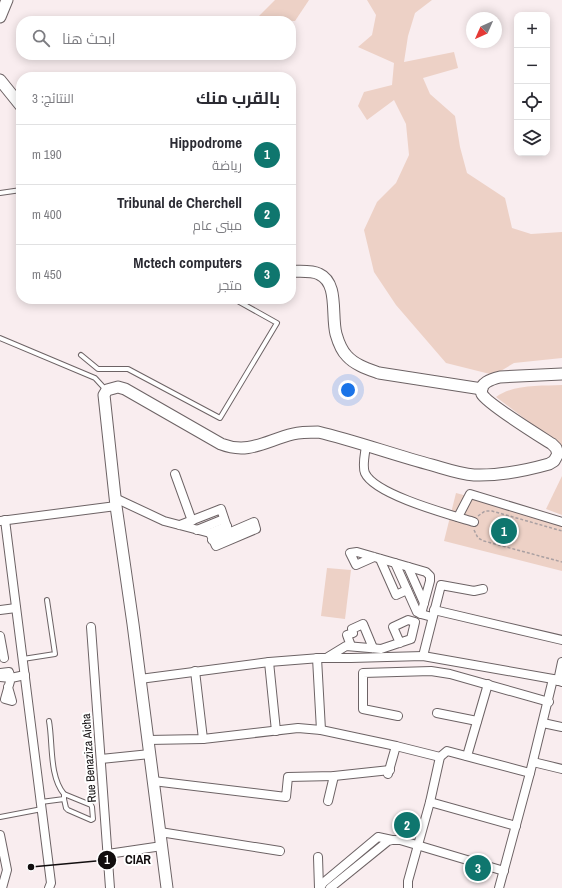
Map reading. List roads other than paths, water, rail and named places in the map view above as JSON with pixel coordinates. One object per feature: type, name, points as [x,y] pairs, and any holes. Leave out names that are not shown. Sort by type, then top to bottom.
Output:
[{"type":"main road","points":[[0,17],[7,0]]},
{"type":"main road","points":[[0,80],[16,100]]},
{"type":"main road","points":[[296,271],[313,272],[319,274],[325,278],[329,284],[332,293],[335,333],[347,356],[356,363],[367,369],[380,373],[482,389]]},
{"type":"main road","points":[[167,888],[116,502],[104,395],[106,390],[118,387],[125,389],[221,444],[231,448],[250,448],[292,434],[318,432],[405,458],[472,475],[492,475],[532,469],[554,461],[558,454],[556,448],[552,444],[499,409],[482,394],[482,389],[486,382],[500,377],[562,374]]},
{"type":"street","points":[[366,446],[365,472],[369,479],[405,499],[474,522]]},
{"type":"street","points":[[175,474],[192,521]]},
{"type":"street","points":[[458,517],[470,494],[562,522]]},
{"type":"street","points":[[48,888],[52,883],[16,608],[2,520],[116,502],[164,521],[197,530],[211,536],[216,546],[256,529],[254,522],[197,530]]},
{"type":"street","points":[[180,526],[220,509],[227,526]]},
{"type":"street","points":[[211,536],[227,526]]},
{"type":"street","points":[[408,590],[396,595],[377,558],[426,572],[430,576],[421,614]]},
{"type":"street","points":[[395,563],[417,612],[421,614],[433,614],[562,640]]},
{"type":"street","points":[[408,567],[424,603]]},
{"type":"street","points":[[423,656],[441,584],[474,591],[483,589]]},
{"type":"street","points":[[0,610],[16,608]]},
{"type":"street","points":[[351,646],[347,635],[353,633],[352,629],[363,624],[373,648]]},
{"type":"street","name":"Rue Benaziza Aicha","points":[[91,627],[110,888]]},
{"type":"street","points":[[0,636],[4,658]]},
{"type":"street","points":[[327,658],[346,646],[381,649],[400,643]]},
{"type":"street","points":[[140,679],[269,662],[316,658],[423,656],[558,680]]},
{"type":"street","points":[[316,658],[321,730]]},
{"type":"street","points":[[269,662],[276,731]]},
{"type":"street","points":[[499,888],[543,723],[549,702],[558,680],[562,662]]},
{"type":"street","points":[[195,671],[203,739]]},
{"type":"street","points":[[398,716],[363,709],[362,672],[438,671],[549,702]]},
{"type":"street","points":[[0,672],[9,672],[11,678],[8,687]]},
{"type":"street","points":[[0,677],[11,678],[25,675]]},
{"type":"street","points":[[467,756],[488,684]]},
{"type":"street","points":[[437,713],[477,721]]},
{"type":"street","points":[[543,723],[562,727]]},
{"type":"street","points":[[148,740],[203,739],[298,728],[321,730],[440,757]]},
{"type":"street","points":[[153,781],[286,797],[288,777],[389,773],[396,746]]},
{"type":"street","points":[[408,888],[408,881],[430,802],[440,757],[447,751],[530,773]]},
{"type":"street","points":[[101,759],[150,754]]},
{"type":"street","points":[[533,762],[562,769]]},
{"type":"street","points":[[328,801],[334,776]]},
{"type":"street","points":[[430,802],[516,826]]},
{"type":"street","points":[[160,832],[280,851]]},
{"type":"street","points":[[320,888],[323,883],[378,837],[400,840],[504,871]]},
{"type":"street","points":[[0,839],[7,870],[2,888]]},
{"type":"street","points":[[330,888],[380,847],[392,840]]},
{"type":"street","points":[[108,854],[162,846]]},
{"type":"street","points":[[318,857],[320,888]]},
{"type":"lane","points":[[0,193],[16,191]]},
{"type":"lane","points":[[81,354],[98,369],[128,369],[220,418],[277,323],[243,304]]},
{"type":"lane","points":[[0,338],[95,378],[106,390]]},
{"type":"lane","points":[[23,659],[55,654],[47,600]]},
{"type":"lane","points":[[49,721],[55,774],[59,788],[64,794],[91,805],[92,820],[68,810],[66,808],[64,794]]},
{"type":"lane","points":[[0,817],[64,799]]},
{"type":"place","name":"Hippodrome","points":[[504,531]]},
{"type":"place","name":"Tribunal de Cherchell","points":[[407,825]]},
{"type":"place","name":"CIAR","points":[[31,867]]},
{"type":"place","name":"Mctech computers","points":[[478,868]]}]
